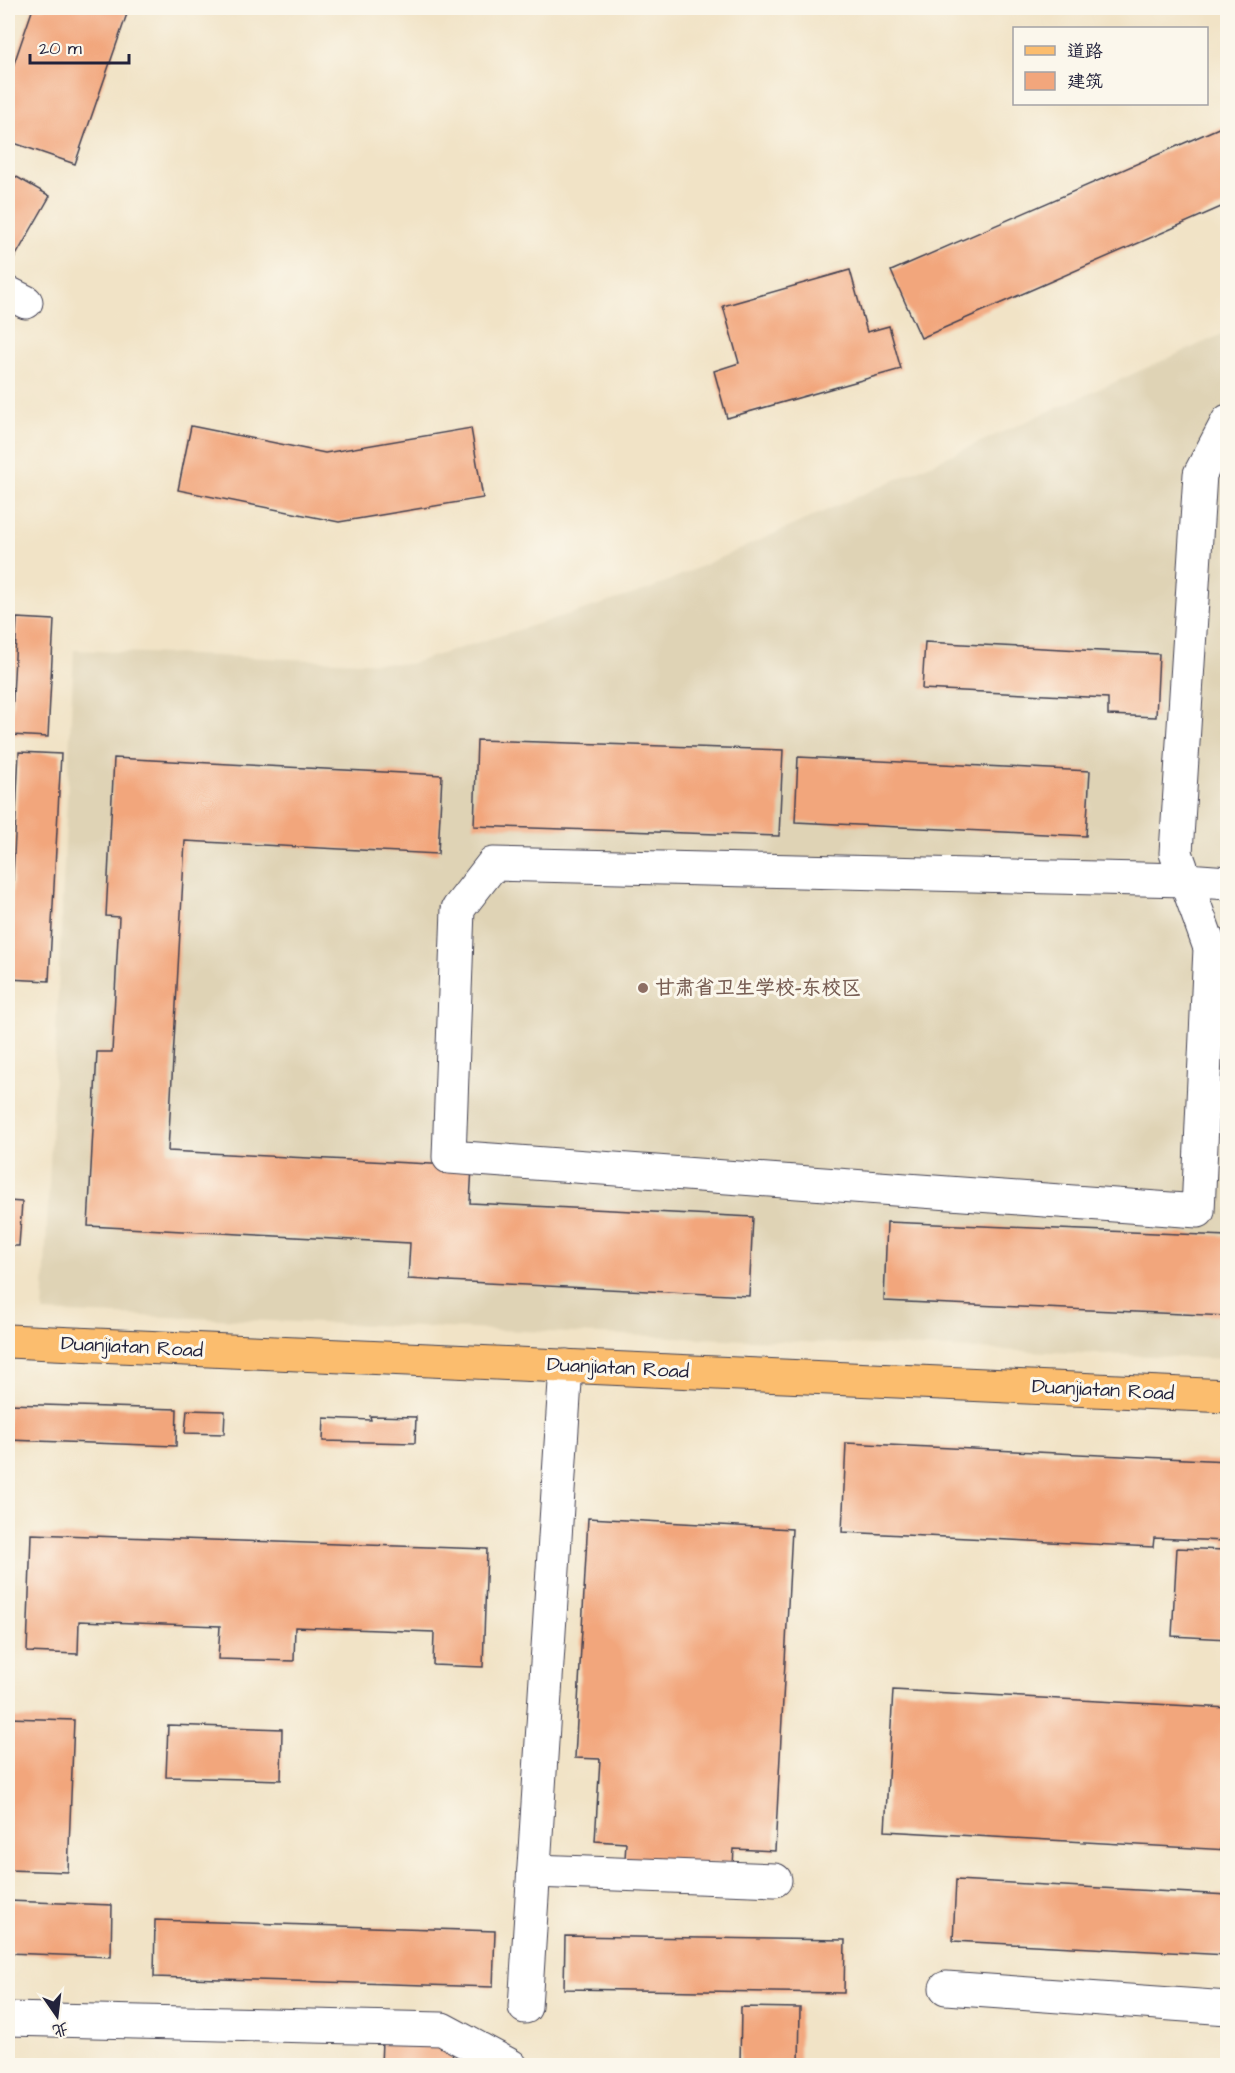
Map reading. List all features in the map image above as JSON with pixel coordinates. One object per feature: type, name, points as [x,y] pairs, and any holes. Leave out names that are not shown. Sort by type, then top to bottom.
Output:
[{"type":"main road","name":"Duanjiatan Road","points":[[8,1341],[1227,1396]]},
{"type":"street","points":[[1227,421],[1214,475],[1176,853],[1186,880],[1210,948],[1198,1211],[450,1157],[458,909],[493,864],[1186,880],[1227,883]]},
{"type":"street","points":[[525,2007],[566,1366]]},
{"type":"street","points":[[534,1871],[775,1880]]},
{"type":"street","points":[[946,1988],[1227,2008]]},
{"type":"street","points":[[8,2019],[442,2029],[511,2066]]},
{"type":"shaded area","name":"甘肃省卫生学校-东校区","points":[[1227,332],[1227,1359],[43,1312],[74,650],[409,664],[650,589]]},
{"type":"building","points":[[33,8],[129,8],[75,164],[8,141],[8,81]]},
{"type":"building","points":[[1228,124],[1228,204],[921,338],[891,271]]},
{"type":"building","points":[[8,172],[50,196],[14,259],[8,255]]},
{"type":"building","points":[[850,270],[867,332],[889,326],[901,369],[727,418],[714,371],[739,363],[723,306]]},
{"type":"building","points":[[191,426],[325,453],[471,428],[483,498],[339,522],[178,490]]},
{"type":"building","points":[[17,618],[54,620],[48,737],[11,735]]},
{"type":"building","points":[[925,642],[1159,654],[1156,717],[1108,715],[1108,698],[922,689]]},
{"type":"building","points":[[477,740],[783,750],[779,836],[474,826]]},
{"type":"building","points":[[19,752],[61,754],[49,981],[8,979]]},
{"type":"building","points":[[798,757],[1090,771],[1086,836],[795,822]]},
{"type":"building","points":[[114,758],[442,775],[438,854],[185,841],[168,1151],[472,1166],[470,1203],[753,1217],[749,1296],[408,1279],[410,1243],[88,1226],[97,1052],[112,1052],[119,917],[106,916]]},
{"type":"building","points":[[8,1201],[22,1202],[19,1246],[8,1246]]},
{"type":"building","points":[[887,1222],[1228,1236],[1228,1316],[884,1301]]},
{"type":"building","points":[[8,1404],[177,1409],[176,1446],[8,1440]]},
{"type":"building","points":[[187,1410],[225,1411],[224,1434],[185,1433]]},
{"type":"building","points":[[370,1416],[416,1417],[415,1443],[323,1441],[324,1418],[371,1420]]},
{"type":"building","points":[[846,1443],[1228,1461],[1228,1639],[1172,1636],[1177,1548],[1224,1550],[1225,1541],[1154,1538],[1153,1547],[842,1532]]},
{"type":"building","points":[[588,1518],[792,1529],[775,1851],[734,1849],[733,1865],[625,1859],[626,1843],[595,1841],[600,1759],[575,1758]]},
{"type":"building","points":[[31,1534],[487,1549],[483,1667],[433,1665],[434,1632],[295,1627],[294,1661],[218,1659],[220,1626],[79,1621],[78,1654],[27,1652]]},
{"type":"building","points":[[893,1690],[1228,1708],[1228,1850],[885,1831]]},
{"type":"building","points":[[8,1718],[74,1720],[68,1872],[8,1870]]},
{"type":"building","points":[[168,1725],[282,1729],[281,1780],[166,1777]]},
{"type":"building","points":[[956,1880],[1228,1895],[1228,1955],[953,1941]]},
{"type":"building","points":[[8,1901],[112,1905],[111,1957],[8,1953]]},
{"type":"building","points":[[155,1920],[495,1931],[493,1987],[154,1977]]},
{"type":"building","points":[[565,1936],[845,1940],[844,1993],[564,1989]]},
{"type":"building","points":[[741,2007],[800,2008],[799,2066],[740,2066]]},
{"type":"building","points":[[382,2040],[453,2042],[452,2066],[381,2066]]},
{"type":"place","name":"甘肃省卫生学校-东校区","points":[[643,988]]}]
